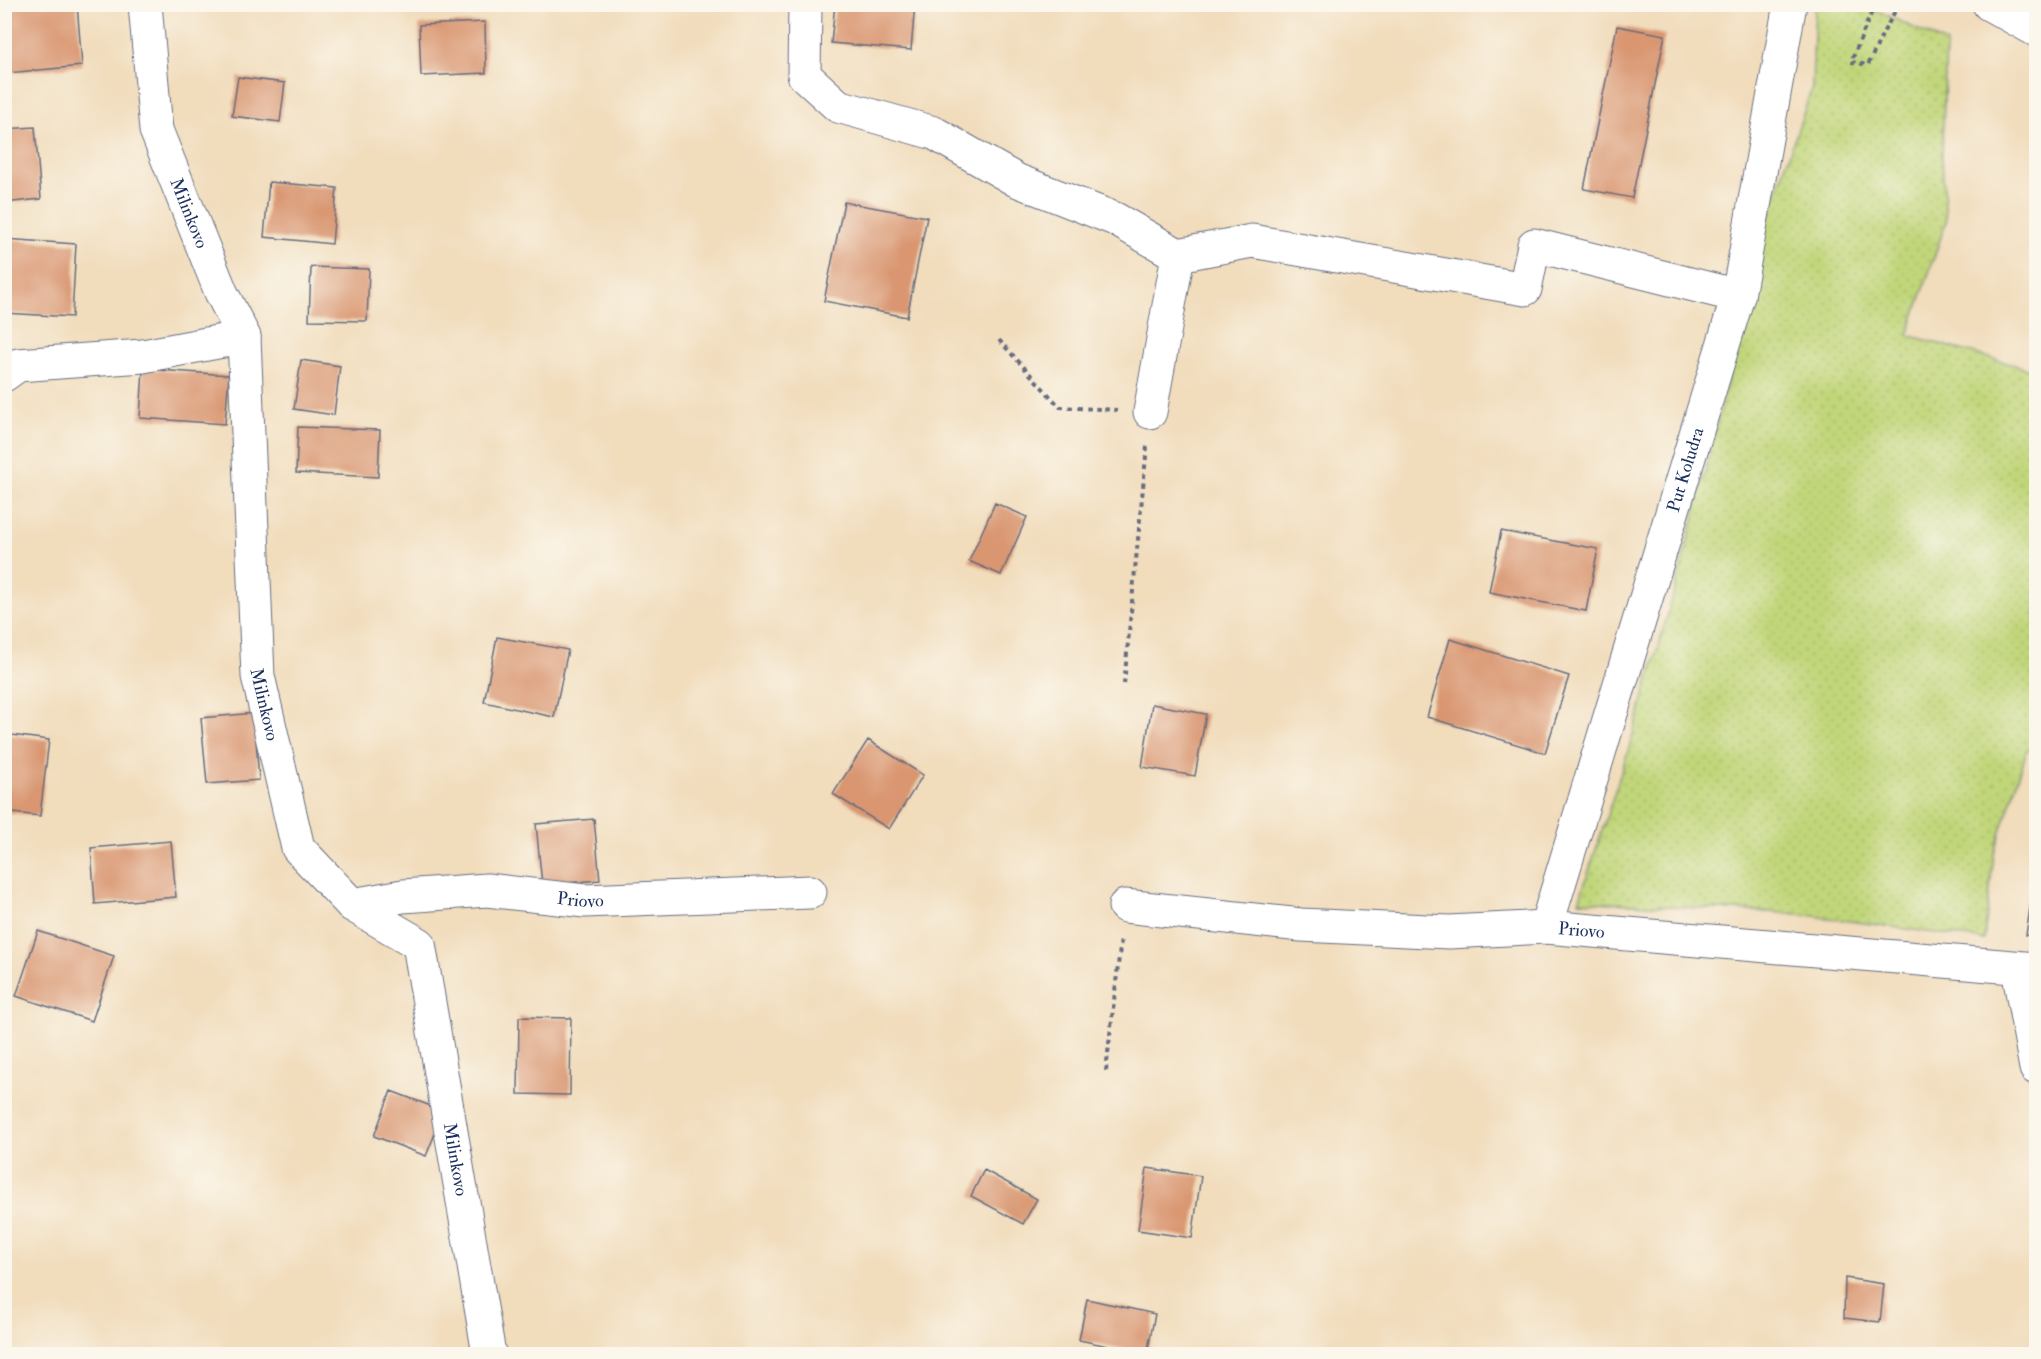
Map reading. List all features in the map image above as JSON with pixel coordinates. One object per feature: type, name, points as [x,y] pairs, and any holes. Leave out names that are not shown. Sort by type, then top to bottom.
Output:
[{"type":"street","name":"Milinkovo","points":[[145,4],[156,130],[221,292],[244,337],[258,676],[298,848],[352,905],[419,944],[489,1354]]},
{"type":"street","points":[[805,4],[804,75],[838,106],[934,133],[1016,180],[1115,219],[1178,255],[1252,241],[1525,289],[1534,245],[1738,296]]},
{"type":"street","name":"Put Koludra","points":[[1546,927],[1738,296],[1790,4]]},
{"type":"street","points":[[1989,4],[2037,30]]},
{"type":"street","points":[[1150,412],[1178,255]]},
{"type":"street","points":[[9,366],[143,357],[244,337]]},
{"type":"street","name":"Priovo","points":[[352,905],[403,896],[487,890],[585,901],[810,892]]},
{"type":"street","name":"Priovo","points":[[1125,906],[1312,926],[1449,932],[1546,927],[2027,969]]},
{"type":"street","points":[[2027,969],[2037,1068]]},
{"type":"path","points":[[1875,4],[1851,62],[1868,65],[1899,4]]},
{"type":"path","points":[[999,340],[1060,407],[1150,412],[1124,684]]},
{"type":"path","points":[[1106,1071],[1125,906]]},
{"type":"green space","points":[[1815,5],[1865,5],[1946,43],[1942,157],[1946,222],[1908,335],[2036,371],[2036,745],[2027,750],[1994,854],[1984,940],[1800,914],[1579,901],[1629,748],[1683,561],[1769,214],[1812,88]]},
{"type":"building","points":[[4,4],[77,4],[82,66],[7,73],[4,46]]},
{"type":"building","points":[[835,4],[915,4],[911,50],[831,43]]},
{"type":"building","points":[[485,22],[486,73],[421,76],[419,25]]},
{"type":"building","points":[[1617,26],[1665,35],[1632,198],[1584,189]]},
{"type":"building","points":[[238,77],[285,83],[280,122],[232,116]]},
{"type":"building","points":[[35,127],[41,199],[4,203],[4,129]]},
{"type":"building","points":[[269,182],[337,188],[332,244],[264,237]]},
{"type":"building","points":[[844,202],[927,217],[907,317],[824,301]]},
{"type":"building","points":[[4,239],[76,244],[72,317],[4,313]]},
{"type":"building","points":[[311,267],[369,269],[367,321],[309,320]]},
{"type":"building","points":[[301,360],[340,366],[334,415],[294,409]]},
{"type":"building","points":[[143,369],[229,375],[225,424],[140,418]]},
{"type":"building","points":[[298,427],[380,430],[378,477],[296,473]]},
{"type":"building","points":[[995,503],[1027,517],[1001,575],[969,561]]},
{"type":"building","points":[[1501,531],[1598,549],[1586,611],[1489,592]]},
{"type":"building","points":[[497,637],[568,650],[554,717],[484,702]]},
{"type":"building","points":[[1450,639],[1569,676],[1545,753],[1427,717]]},
{"type":"building","points":[[1152,704],[1206,714],[1195,776],[1142,767]]},
{"type":"building","points":[[254,713],[259,780],[207,784],[201,718]]},
{"type":"building","points":[[4,734],[49,740],[40,816],[4,812]]},
{"type":"building","points":[[868,740],[923,775],[889,829],[833,794]]},
{"type":"building","points":[[594,819],[600,880],[542,885],[536,824]]},
{"type":"building","points":[[171,841],[176,897],[95,904],[91,848]]},
{"type":"building","points":[[2036,874],[2036,936],[2026,935]]},
{"type":"building","points":[[38,931],[114,956],[92,1021],[16,996]]},
{"type":"building","points":[[519,1017],[571,1018],[570,1095],[518,1094]]},
{"type":"building","points":[[391,1091],[444,1111],[426,1156],[374,1136]]},
{"type":"building","points":[[1147,1168],[1201,1176],[1192,1238],[1138,1230]]},
{"type":"building","points":[[984,1170],[1037,1199],[1023,1224],[971,1196]]},
{"type":"building","points":[[1845,1278],[1884,1284],[1880,1322],[1844,1318]]},
{"type":"building","points":[[1087,1299],[1155,1314],[1147,1354],[1079,1340]]}]
